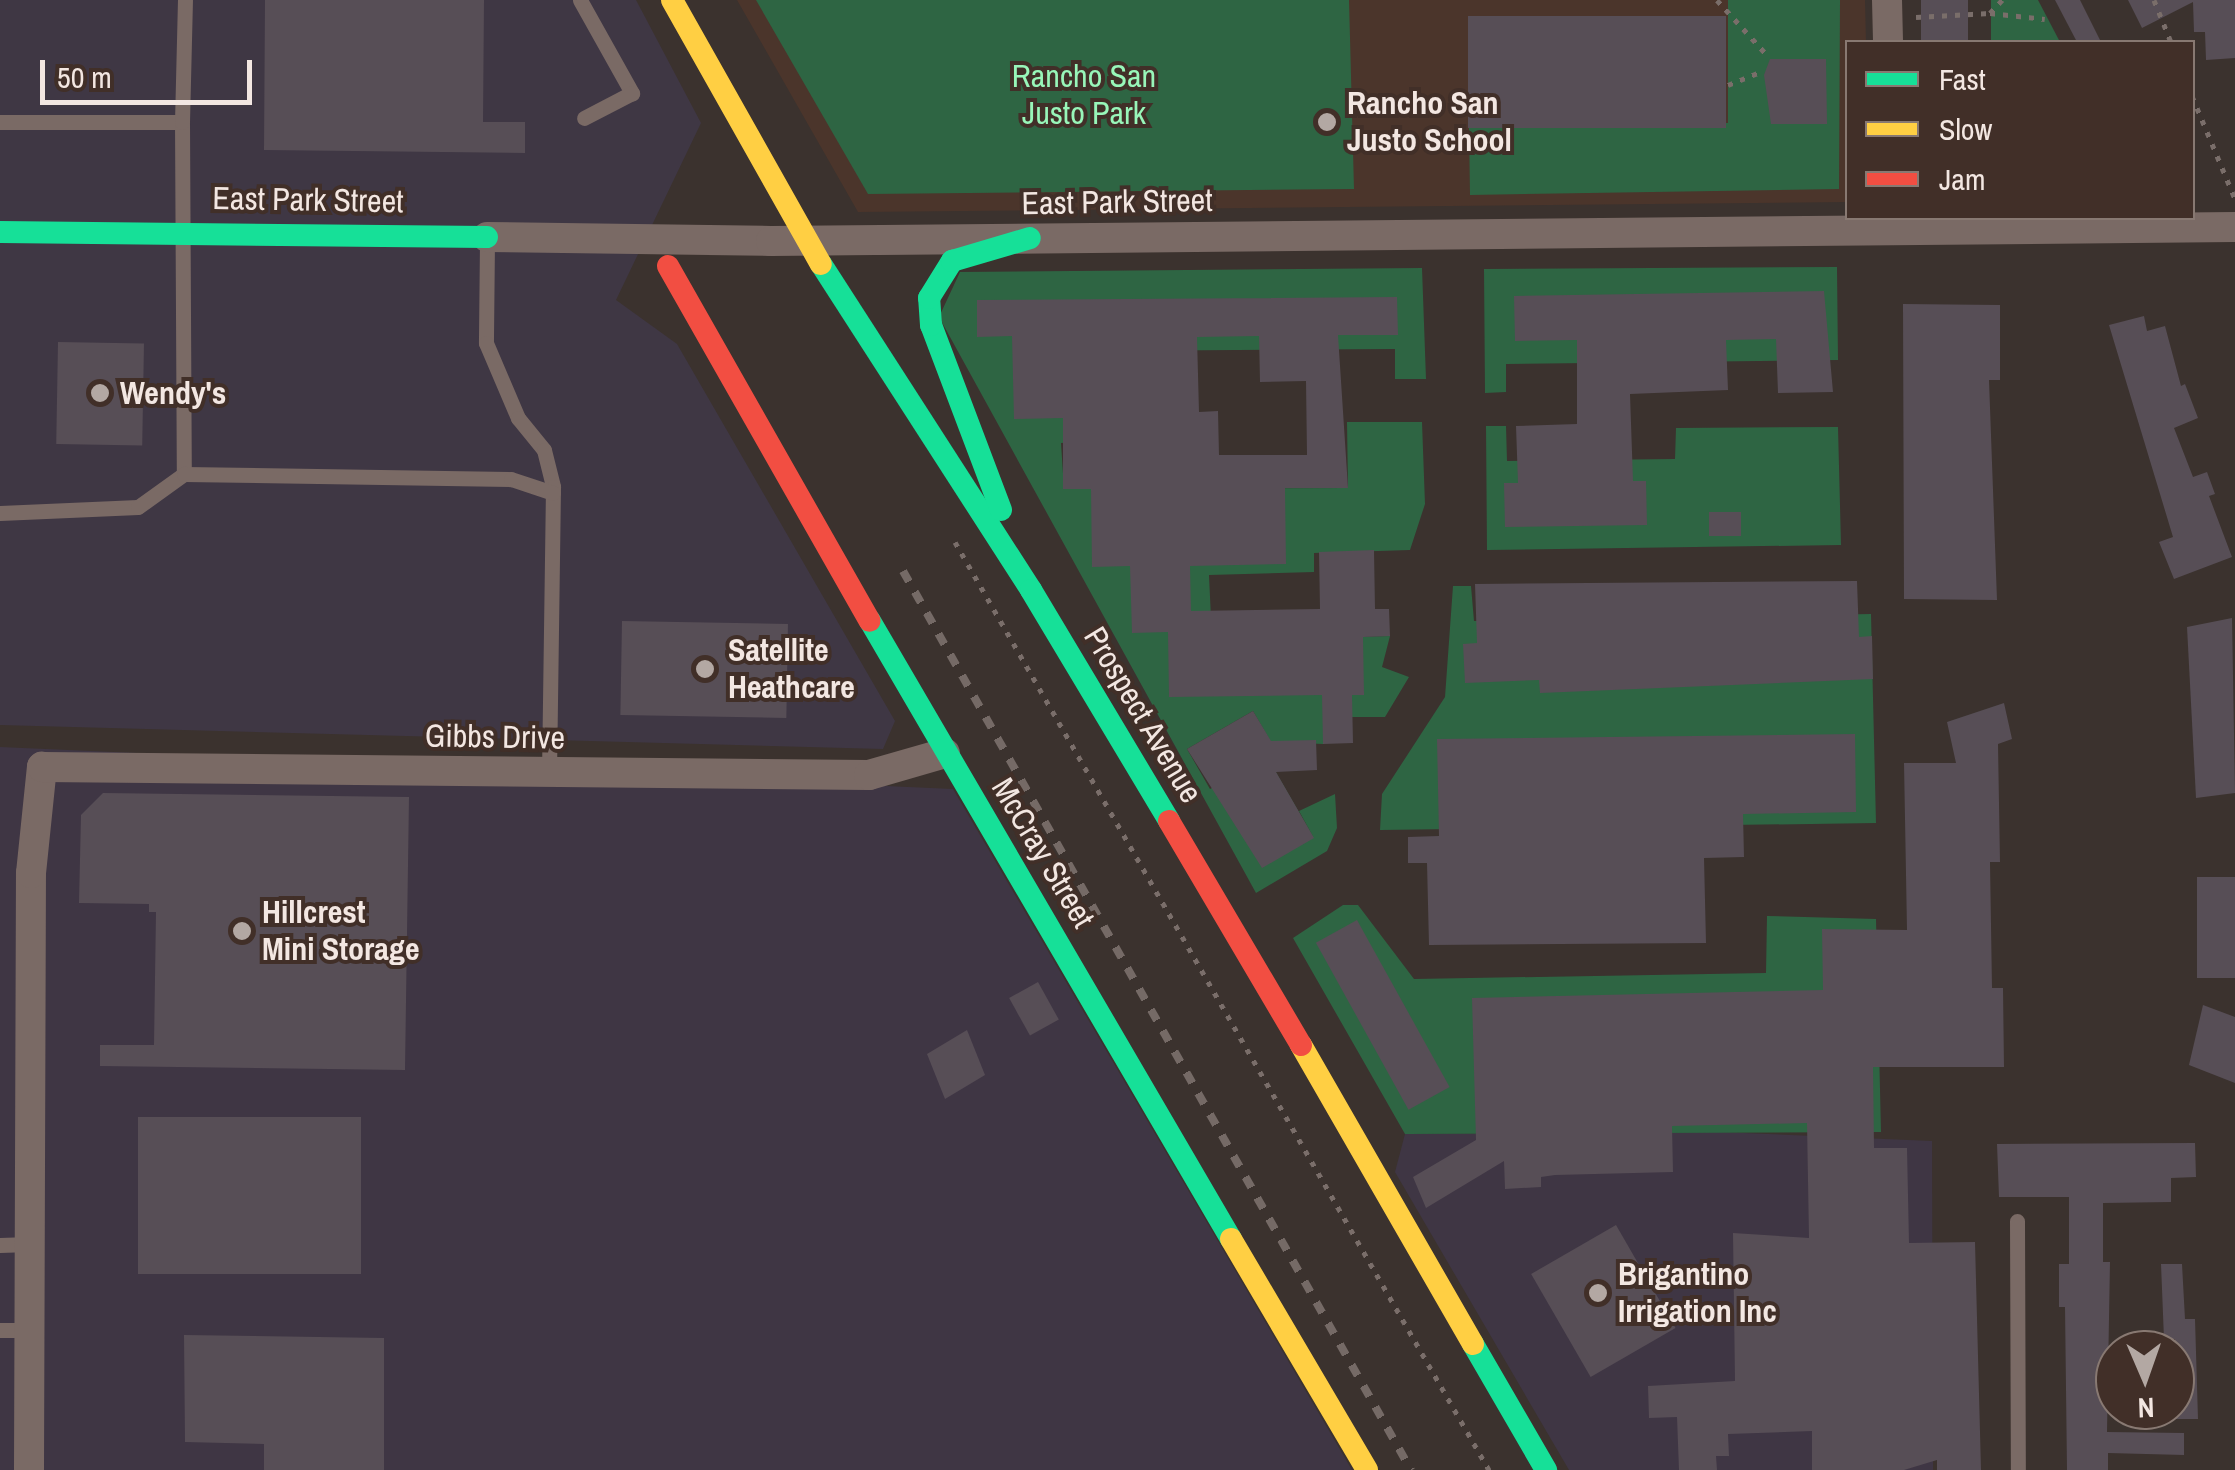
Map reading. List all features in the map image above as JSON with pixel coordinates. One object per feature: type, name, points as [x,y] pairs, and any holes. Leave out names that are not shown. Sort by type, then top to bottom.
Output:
[{"type":"street","name":"Prospect Avenue","points":[[672,0],[806,240],[1031,590],[1546,1470]]},
{"type":"street","name":"East Park Street","points":[[0,232],[806,240],[1892,224],[2235,227]]},
{"type":"street","points":[[1030,238],[952,261],[929,298],[931,326],[1031,590]]},
{"type":"street","name":"McCray Street","points":[[668,266],[945,753],[1368,1470]]},
{"type":"street","name":"Gibbs Drive","points":[[15,1244],[30,873],[42,767],[870,775],[945,753]]},
{"type":"street","points":[[15,1244],[15,1330],[29,1470]]},
{"type":"lane","points":[[184,474],[179,234],[185,0]]},
{"type":"lane","points":[[580,0],[632,93],[584,118]]},
{"type":"lane","points":[[0,122],[182,122]]},
{"type":"lane","points":[[487,237],[486,343],[518,418],[544,450],[553,493],[549,772]]},
{"type":"lane","points":[[0,513],[138,508],[184,474],[511,479],[553,493]]},
{"type":"lane","points":[[2017,1221],[2018,1470]]},
{"type":"path","points":[[1718,0],[1767,55]]},
{"type":"path","points":[[1990,13],[2002,0]]},
{"type":"path","points":[[2154,0],[2170,40]]},
{"type":"path","points":[[1888,20],[1990,13],[2045,19]]},
{"type":"path","points":[[1728,84],[1761,72]]},
{"type":"path","points":[[2195,103],[2235,200]]},
{"type":"path","points":[[948,529],[1489,1470]]},
{"type":"shaded area","points":[[0,0],[636,0],[701,123],[616,300],[677,344],[895,721],[883,749],[0,725]]},
{"type":"shaded area","name":"Rancho San Justo School","points":[[737,0],[1865,0],[1866,40],[1845,40],[1845,202],[858,212]]},
{"type":"shaded area","points":[[0,747],[953,789],[1352,1470],[0,1470]]},
{"type":"shaded area","points":[[1719,1132],[1932,1141],[1933,1470],[1569,1470],[1395,1172],[1405,1134]]},
{"type":"green space","name":"Rancho San Justo Park","points":[[756,0],[1349,0],[1354,189],[868,194]]},
{"type":"green space","points":[[1728,0],[1840,0],[1839,189],[1470,195],[1469,128],[1728,123]]},
{"type":"green space","points":[[1991,0],[2038,0],[2059,40],[1991,40]]},
{"type":"green space","points":[[1837,267],[1838,360],[1506,364],[1506,392],[1485,393],[1484,269]]},
{"type":"green space","points":[[1422,268],[1426,379],[1395,379],[1395,349],[1098,351],[1099,440],[1061,443],[1064,489],[1348,488],[1347,422],[1422,422],[1425,504],[1410,550],[1314,553],[1314,572],[1209,575],[1212,640],[1390,636],[1382,667],[1409,677],[1385,717],[1323,717],[1323,744],[1271,742],[1253,711],[1187,749],[1210,789],[1272,753],[1274,769],[1314,838],[1299,811],[1335,794],[1337,828],[1327,851],[1256,893],[939,317],[960,272]]},
{"type":"green space","points":[[1486,426],[1506,426],[1507,461],[1675,459],[1676,428],[1838,427],[1841,545],[1487,550]]},
{"type":"green space","points":[[1453,586],[1471,586],[1474,621],[1871,614],[1876,823],[1380,830],[1382,794],[1445,697]]},
{"type":"green space","points":[[1343,905],[1358,905],[1414,979],[1766,973],[1767,916],[1876,919],[1881,1132],[1405,1134],[1293,938]]},
{"type":"building","points":[[265,0],[484,0],[483,122],[525,122],[525,153],[264,150]]},
{"type":"building","points":[[1921,0],[1968,0],[1968,40],[1921,40]]},
{"type":"building","points":[[2055,0],[2080,0],[2100,40],[2076,40]]},
{"type":"building","points":[[2128,0],[2235,0],[2235,58],[2206,60],[2205,32],[2194,32],[2193,2],[2142,28]]},
{"type":"building","points":[[1468,16],[1726,16],[1726,128],[1468,128]]},
{"type":"building","points":[[1770,59],[1826,59],[1827,124],[1771,124],[1764,75]]},
{"type":"building","points":[[1824,291],[1833,392],[1778,393],[1776,339],[1726,340],[1728,390],[1630,394],[1633,481],[1646,481],[1647,525],[1505,527],[1504,483],[1518,483],[1516,426],[1577,424],[1577,340],[1515,341],[1514,296]]},
{"type":"building","points":[[1397,297],[1398,335],[1338,335],[1348,488],[1285,488],[1286,564],[1190,566],[1191,611],[1320,609],[1319,552],[1374,550],[1375,609],[1389,609],[1390,636],[1363,637],[1364,695],[1352,695],[1353,743],[1323,744],[1322,695],[1169,697],[1168,632],[1132,633],[1130,566],[1092,567],[1091,489],[1063,489],[1063,418],[1014,419],[1012,336],[977,337],[977,300]],"holes":[[[1259,336],[1260,382],[1306,381],[1307,455],[1219,455],[1218,411],[1199,412],[1197,337]]]},
{"type":"building","points":[[1903,304],[2000,305],[2000,380],[1989,380],[1997,600],[1904,599]]},
{"type":"building","points":[[2144,316],[2147,331],[2165,326],[2181,386],[2185,384],[2198,418],[2174,428],[2193,477],[2207,472],[2215,494],[2209,496],[2232,557],[2174,579],[2159,542],[2173,537],[2109,325]]},
{"type":"building","name":"Wendy's","points":[[58,342],[144,344],[142,445],[56,444]]},
{"type":"building","points":[[1709,512],[1741,512],[1741,536],[1709,536]]},
{"type":"building","points":[[1857,581],[1859,637],[1872,636],[1873,679],[1540,693],[1539,680],[1465,683],[1463,644],[1477,643],[1475,584]]},
{"type":"building","points":[[2232,618],[2235,793],[2196,798],[2187,627]]},
{"type":"building","name":"Satellite Heathcare","points":[[622,621],[788,624],[786,718],[620,715]]},
{"type":"building","points":[[2004,703],[2012,739],[1998,744],[2000,862],[1990,862],[1992,988],[2003,988],[2004,1067],[1873,1067],[1874,1148],[1907,1148],[1909,1243],[1975,1242],[1981,1470],[1937,1470],[1937,1460],[1904,1470],[1812,1470],[1812,1431],[1728,1434],[1729,1456],[1716,1456],[1717,1470],[1679,1470],[1677,1417],[1649,1418],[1648,1386],[1735,1381],[1733,1233],[1809,1238],[1807,1123],[1672,1126],[1673,1172],[1555,1175],[1541,1177],[1541,1187],[1505,1189],[1504,1161],[1426,1208],[1413,1177],[1476,1140],[1472,998],[1823,990],[1822,929],[1907,930],[1904,763],[1956,763],[1947,722]]},
{"type":"building","points":[[1253,711],[1271,741],[1316,740],[1317,770],[1276,772],[1314,838],[1262,868],[1187,749]]},
{"type":"building","points":[[1855,734],[1856,812],[1743,814],[1744,857],[1704,858],[1706,943],[1429,945],[1427,863],[1408,863],[1408,837],[1439,836],[1437,739]]},
{"type":"building","points":[[103,793],[409,797],[405,1070],[100,1066],[100,1045],[154,1045],[156,912],[149,912],[149,904],[79,903],[81,815]]},
{"type":"building","points":[[2197,877],[2235,877],[2235,978],[2197,978]]},
{"type":"building","points":[[1357,920],[1450,1087],[1408,1110],[1316,943]]},
{"type":"building","points":[[1038,982],[1059,1020],[1030,1036],[1009,998]]},
{"type":"building","points":[[2203,1005],[2235,1017],[2235,1083],[2189,1065]]},
{"type":"building","points":[[967,1030],[985,1075],[945,1099],[927,1054]]},
{"type":"building","points":[[138,1117],[361,1117],[361,1274],[138,1274]]},
{"type":"building","points":[[2195,1143],[2196,1177],[2171,1178],[2171,1202],[2103,1203],[2103,1262],[2110,1262],[2109,1330],[2095,1330],[2095,1430],[2184,1433],[2184,1455],[2108,1453],[2108,1470],[2067,1470],[2065,1307],[2059,1307],[2059,1264],[2069,1264],[2069,1197],[1999,1197],[1997,1144]]},
{"type":"building","name":"Brigantino Irrigation Inc","points":[[1616,1225],[1676,1328],[1591,1377],[1531,1274]]},
{"type":"building","points":[[2161,1264],[2182,1264],[2185,1319],[2195,1319],[2198,1419],[2195,1330],[2164,1330]]},
{"type":"building","points":[[184,1335],[384,1338],[384,1470],[264,1470],[264,1444],[185,1442]]},
{"type":"railway","points":[[903,571],[1411,1470]]},
{"type":"traffic: fast","points":[[0,232],[487,237]]},
{"type":"traffic: fast","points":[[1001,510],[931,325],[929,298],[952,261],[1030,238]]},
{"type":"traffic: fast","points":[[821,264],[1031,590],[1169,821]]},
{"type":"traffic: fast","points":[[870,621],[1231,1239]]},
{"type":"traffic: fast","points":[[1473,1344],[1546,1470]]},
{"type":"traffic: slow","points":[[672,0],[821,264]]},
{"type":"traffic: slow","points":[[1301,1045],[1473,1344]]},
{"type":"traffic: slow","points":[[1231,1239],[1367,1470]]},
{"type":"traffic: jam","points":[[668,266],[870,621]]},
{"type":"traffic: jam","points":[[1169,821],[1301,1045]]},
{"type":"place","name":"Rancho San Justo School","points":[[1327,122]]},
{"type":"place","name":"Wendy's","points":[[100,393]]},
{"type":"place","name":"Satellite Heathcare","points":[[705,669]]},
{"type":"place","name":"Hillcrest Mini Storage","points":[[242,931]]},
{"type":"place","name":"Brigantino Irrigation Inc","points":[[1598,1293]]}]
